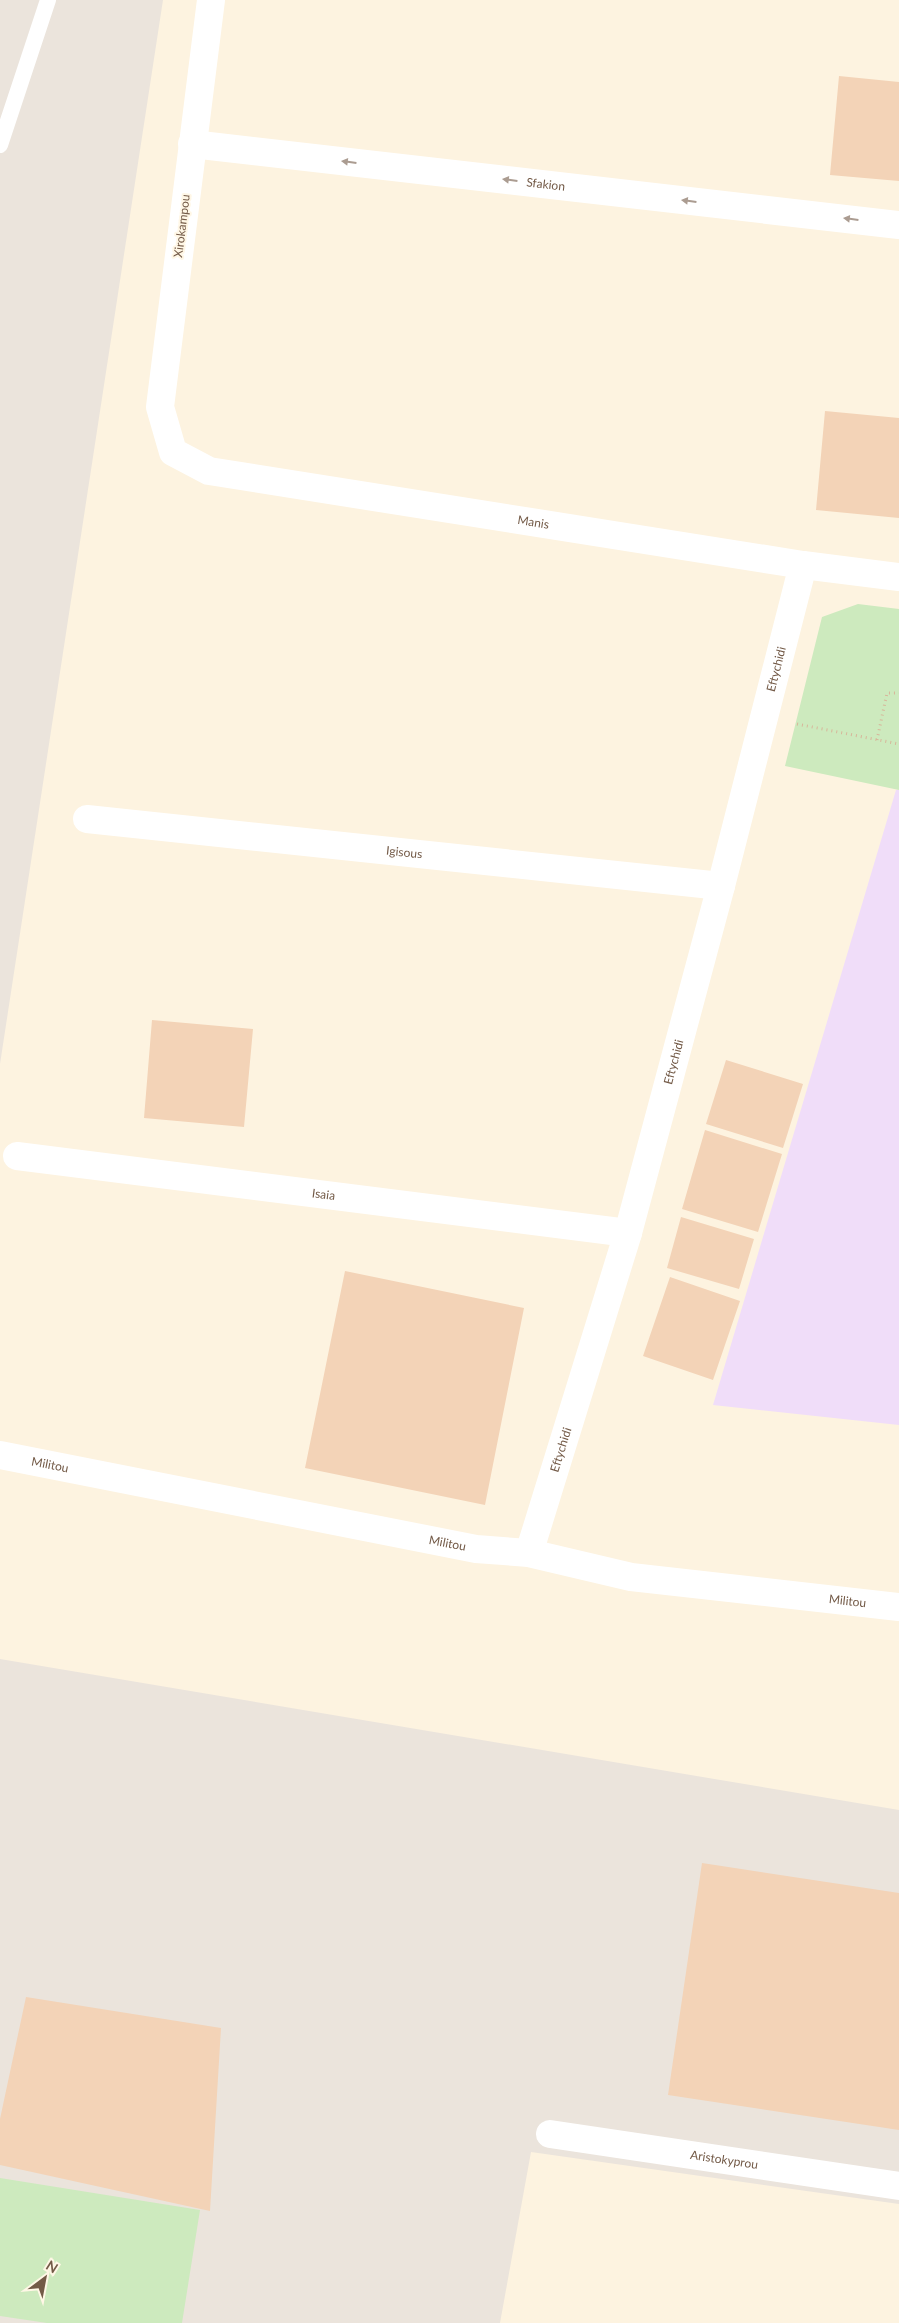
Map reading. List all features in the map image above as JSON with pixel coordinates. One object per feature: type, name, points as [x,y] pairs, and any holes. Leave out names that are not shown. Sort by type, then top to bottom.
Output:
[{"type":"street","name":"Xirokampou","points":[[172,452],[160,407],[211,0]]},
{"type":"street","name":"Sfakion","points":[[192,144],[899,225]]},
{"type":"street","name":"Manis","points":[[172,452],[209,471],[803,565],[899,577]]},
{"type":"street","name":"Eftychidi","points":[[529,1554],[628,1233],[722,886],[803,565]]},
{"type":"street","name":"Igisous","points":[[87,819],[722,886]]},
{"type":"street","name":"Isaia","points":[[17,1156],[628,1233]]},
{"type":"street","name":"Militou","points":[[0,1455],[476,1549],[529,1554],[631,1577],[899,1607]]},
{"type":"street","name":"Aristokyprou","points":[[550,2134],[899,2186]]},
{"type":"lane","points":[[0,145],[48,0]]},
{"type":"path","points":[[877,740],[887,692],[899,693]]},
{"type":"path","points":[[764,718],[899,744]]},
{"type":"shaded area","points":[[0,0],[163,0],[0,1064]]},
{"type":"shaded area","points":[[896,790],[899,790],[899,1425],[713,1405]]},
{"type":"shaded area","points":[[0,1659],[899,1810],[899,2204],[531,2152],[500,2323],[0,2323]]},
{"type":"green space","points":[[858,604],[899,609],[899,790],[785,766],[822,617]]},
{"type":"green space","points":[[0,2178],[200,2210],[182,2323],[47,2323],[0,2316]]},
{"type":"building","points":[[839,76],[899,82],[899,181],[830,175]]},
{"type":"building","points":[[825,411],[899,418],[899,518],[816,510]]},
{"type":"building","points":[[152,1020],[253,1029],[244,1127],[144,1118]]},
{"type":"building","points":[[726,1060],[803,1084],[783,1148],[706,1124]]},
{"type":"building","points":[[705,1130],[782,1154],[758,1232],[682,1209]]},
{"type":"building","points":[[681,1217],[754,1239],[739,1289],[667,1268]]},
{"type":"building","points":[[345,1271],[524,1308],[485,1505],[305,1468]]},
{"type":"building","points":[[670,1277],[740,1301],[713,1380],[643,1356]]},
{"type":"building","points":[[702,1863],[899,1893],[899,2130],[668,2095]]},
{"type":"building","points":[[26,1997],[221,2028],[210,2211],[0,2165],[0,2119]]}]
